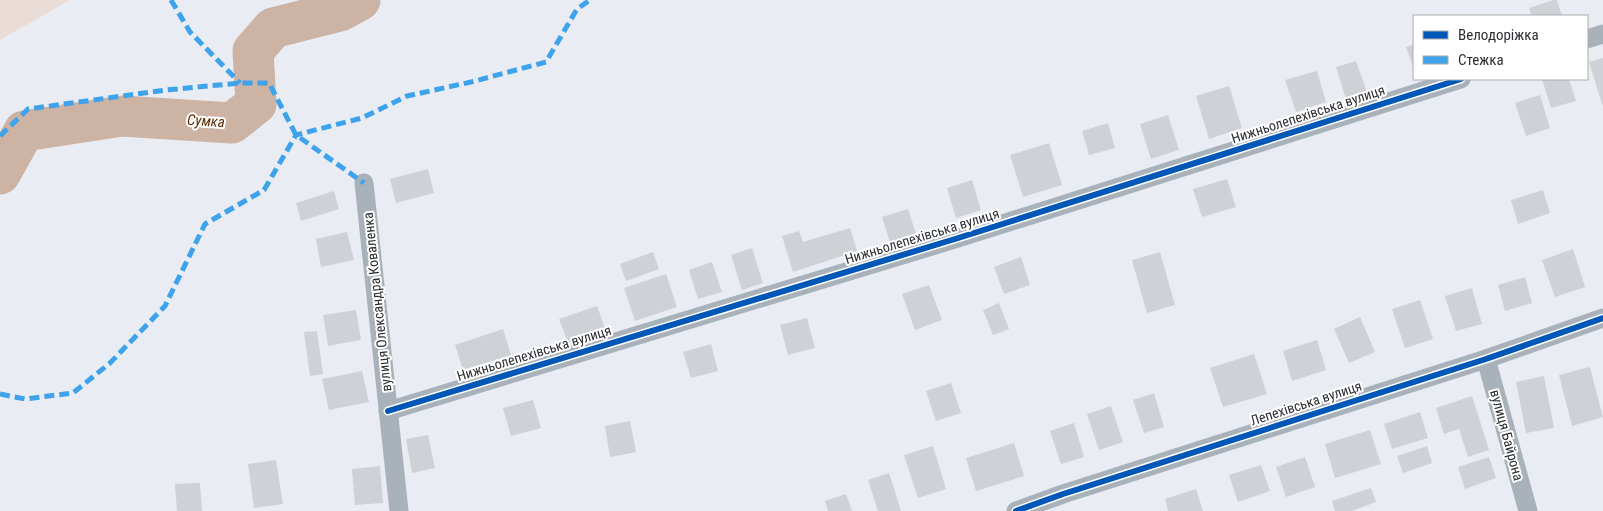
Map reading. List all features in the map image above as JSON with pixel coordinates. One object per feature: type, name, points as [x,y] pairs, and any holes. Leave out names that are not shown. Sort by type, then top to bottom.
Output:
[{"type":"street","points":[[1588,39],[1603,34]]},
{"type":"street","name":"Нижньолепехівська вулиця","points":[[388,411],[956,239],[1458,80]]},
{"type":"street","name":"вулиця Олександра Коваленка","points":[[364,183],[399,511]]},
{"type":"street","name":"Лепехівська вулиця","points":[[1016,511],[1063,494],[1486,359],[1603,318]]},
{"type":"street","name":"вулиця Байрона","points":[[1486,359],[1528,511]]},
{"type":"shaded area","points":[[0,0],[70,0],[0,40]]},
{"type":"building","points":[[1557,0],[1562,15],[1532,15],[1529,8]]},
{"type":"building","points":[[1413,44],[1413,66],[1406,47]]},
{"type":"building","points":[[1603,58],[1603,107],[1589,62]]},
{"type":"building","points":[[1356,61],[1367,92],[1346,99],[1336,67]]},
{"type":"building","points":[[1317,71],[1326,102],[1296,112],[1285,80]]},
{"type":"building","points":[[1542,80],[1569,80],[1576,101],[1551,108]]},
{"type":"building","points":[[1229,86],[1242,128],[1209,139],[1196,96]]},
{"type":"building","points":[[1540,95],[1550,128],[1526,136],[1515,103]]},
{"type":"building","points":[[1168,115],[1179,150],[1151,159],[1140,124]]},
{"type":"building","points":[[1108,123],[1115,148],[1089,155],[1082,131]]},
{"type":"building","points":[[1049,143],[1062,185],[1023,197],[1010,155]]},
{"type":"building","points":[[428,169],[434,193],[396,203],[390,179]]},
{"type":"building","points":[[1227,179],[1236,207],[1202,217],[1193,189]]},
{"type":"building","points":[[972,180],[981,210],[956,218],[947,188]]},
{"type":"building","points":[[1543,190],[1550,213],[1518,224],[1511,200]]},
{"type":"building","points":[[334,191],[339,209],[301,221],[296,203]]},
{"type":"building","points":[[908,209],[916,234],[890,242],[882,217]]},
{"type":"building","points":[[850,228],[857,251],[793,272],[782,236],[799,231],[803,242]]},
{"type":"building","points":[[347,232],[354,260],[321,267],[316,239]]},
{"type":"building","points":[[752,248],[763,283],[742,290],[731,255]]},
{"type":"building","points":[[1573,249],[1585,287],[1555,297],[1542,260]]},
{"type":"building","points":[[653,252],[659,269],[626,281],[620,264]]},
{"type":"building","points":[[1160,252],[1175,305],[1147,313],[1132,260]]},
{"type":"building","points":[[1021,257],[1030,285],[1004,294],[994,267]]},
{"type":"building","points":[[712,262],[722,292],[698,299],[689,270]]},
{"type":"building","points":[[666,274],[677,307],[635,321],[624,288]]},
{"type":"building","points":[[1525,277],[1532,303],[1505,311],[1498,285]]},
{"type":"building","points":[[929,285],[942,320],[915,330],[902,294]]},
{"type":"building","points":[[1472,288],[1482,324],[1456,331],[1445,296]]},
{"type":"building","points":[[1420,300],[1433,339],[1405,348],[1392,309]]},
{"type":"building","points":[[999,303],[1009,329],[993,335],[983,310]]},
{"type":"building","points":[[597,306],[606,331],[568,343],[559,319]]},
{"type":"building","points":[[356,310],[361,340],[328,346],[323,315]]},
{"type":"building","points":[[1360,317],[1375,352],[1349,363],[1334,329]]},
{"type":"building","points":[[807,318],[815,348],[788,355],[780,325]]},
{"type":"building","points":[[503,329],[511,355],[463,370],[455,345]]},
{"type":"building","points":[[317,331],[323,374],[310,376],[304,332]]},
{"type":"building","points":[[1317,340],[1326,370],[1292,381],[1283,351]]},
{"type":"building","points":[[711,344],[718,371],[691,378],[683,352]]},
{"type":"building","points":[[1254,354],[1267,394],[1223,407],[1210,368]]},
{"type":"building","points":[[1590,367],[1603,417],[1572,426],[1559,375]]},
{"type":"building","points":[[362,371],[369,402],[329,410],[322,379]]},
{"type":"building","points":[[1544,376],[1554,428],[1526,433],[1516,382]]},
{"type":"building","points":[[951,383],[961,413],[936,421],[926,391]]},
{"type":"building","points":[[1154,393],[1164,427],[1144,433],[1133,400]]},
{"type":"building","points":[[1472,396],[1489,450],[1468,457],[1459,429],[1444,434],[1436,408]]},
{"type":"building","points":[[533,400],[541,428],[511,436],[503,408]]},
{"type":"building","points":[[1111,406],[1123,442],[1099,450],[1087,414]]},
{"type":"building","points":[[1420,412],[1428,438],[1392,449],[1384,424]]},
{"type":"building","points":[[630,421],[636,452],[610,457],[605,426]]},
{"type":"building","points":[[1074,423],[1084,457],[1061,464],[1050,431]]},
{"type":"building","points":[[1370,430],[1381,464],[1335,478],[1325,444]]},
{"type":"building","points":[[428,435],[435,468],[412,473],[406,439]]},
{"type":"building","points":[[1014,443],[1024,476],[976,491],[966,458]]},
{"type":"building","points":[[933,446],[946,489],[918,498],[904,455]]},
{"type":"building","points":[[1427,446],[1432,463],[1403,473],[1397,456]]},
{"type":"building","points":[[1305,457],[1315,487],[1286,497],[1276,467]]},
{"type":"building","points":[[1489,457],[1496,478],[1465,489],[1458,467]]},
{"type":"building","points":[[276,460],[283,504],[254,508],[248,464]]},
{"type":"building","points":[[1261,465],[1270,491],[1238,502],[1229,475]]},
{"type":"building","points":[[380,466],[383,503],[355,505],[352,469]]},
{"type":"building","points":[[889,473],[901,511],[878,511],[868,480]]},
{"type":"building","points":[[200,483],[202,511],[177,511],[175,484]]},
{"type":"building","points":[[1371,488],[1376,502],[1352,511],[1335,511],[1332,501]]},
{"type":"building","points":[[1196,489],[1203,511],[1168,511],[1165,499]]},
{"type":"building","points":[[846,494],[852,511],[828,511],[825,501]]},
{"type":"waterway","name":"Сумка","points":[[0,174],[24,131],[122,116],[232,123],[256,104],[253,51],[273,28],[340,11],[360,0]]},
{"type":"marked path","points":[[171,0],[190,32],[240,83]]},
{"type":"marked path","points":[[0,394],[25,399],[73,393],[110,363],[165,306],[205,224],[264,190],[296,135],[362,118],[407,96],[471,82],[546,62],[577,9],[590,0]]},
{"type":"marked path","points":[[0,136],[28,109],[166,90],[240,83],[269,83],[296,135],[364,183]]},
{"type":"cycle path","points":[[388,411],[955,239],[1458,80]]},
{"type":"cycle path","points":[[1016,511],[1063,494],[1486,359],[1603,318]]}]
